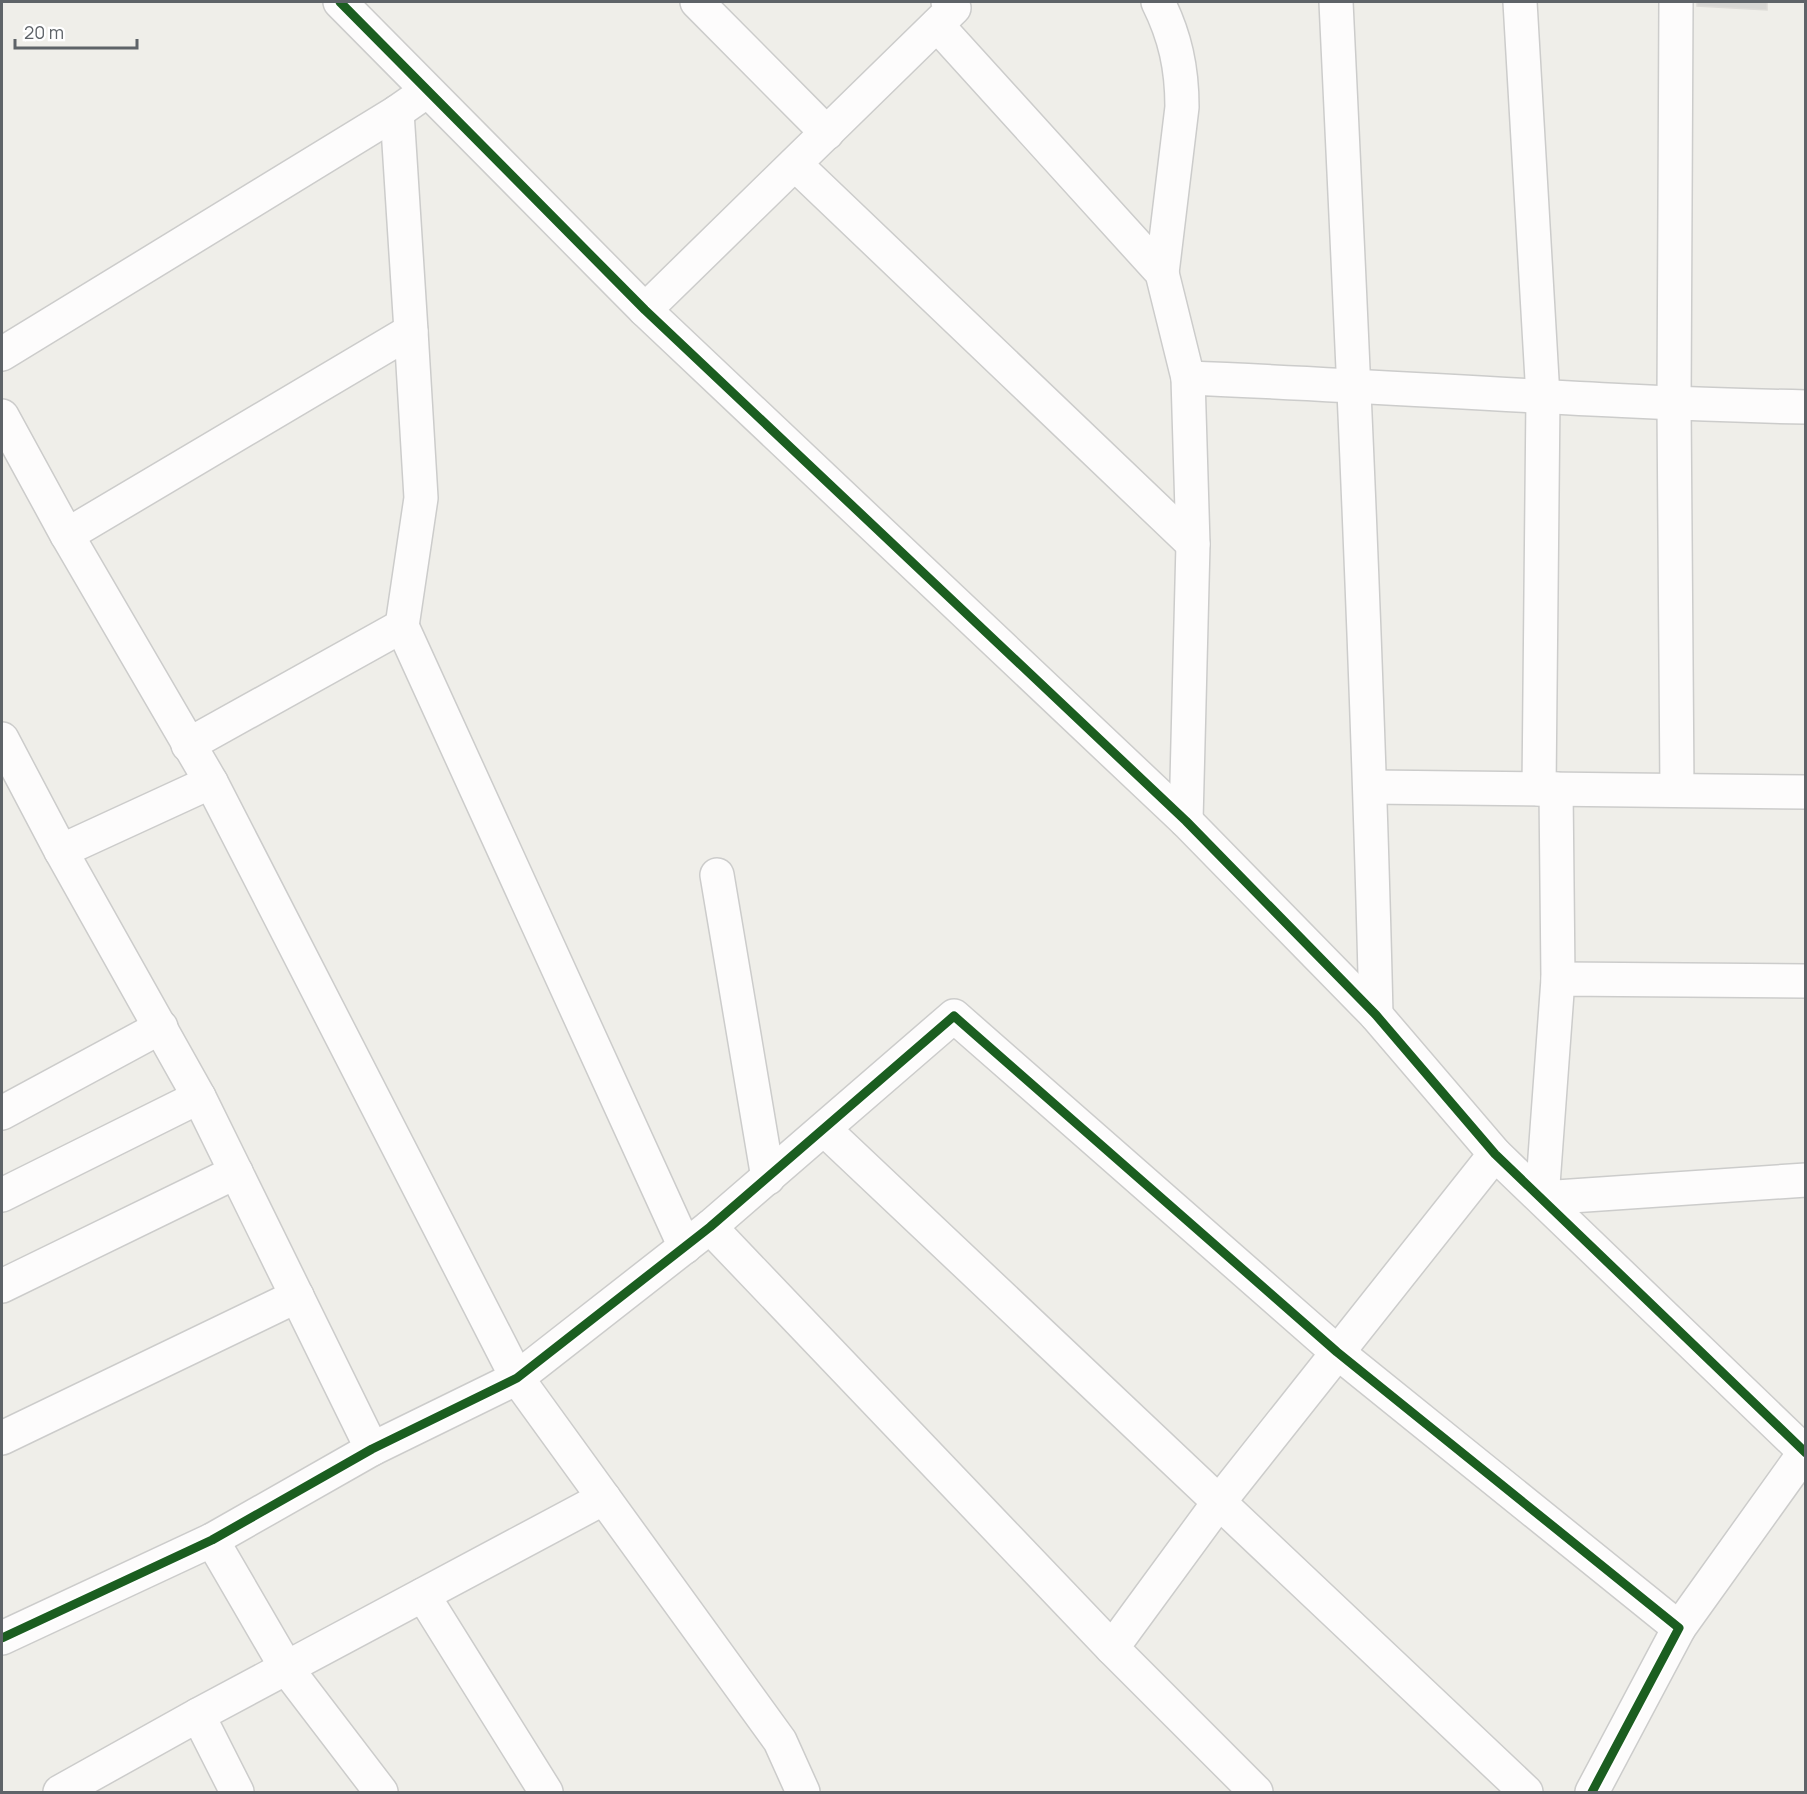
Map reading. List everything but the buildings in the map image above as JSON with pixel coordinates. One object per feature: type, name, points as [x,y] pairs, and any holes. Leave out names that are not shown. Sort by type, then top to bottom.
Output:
[{"type":"street","points":[[340,2],[645,310],[1186,821],[1376,1015],[1495,1154],[1805,1452],[1679,1628],[1592,1792]]},
{"type":"street","points":[[697,2],[827,133]]},
{"type":"street","points":[[1158,2],[1173,35],[1182,80],[1182,107],[1162,273],[1188,378],[1193,544],[1186,821]]},
{"type":"street","points":[[1336,2],[1371,787],[1376,1015]]},
{"type":"street","points":[[1520,2],[1543,397],[1547,789],[1558,979],[1542,1198]]},
{"type":"street","points":[[1676,2],[1674,404],[1677,790]]},
{"type":"street","points":[[645,310],[827,133],[950,9],[1162,273]]},
{"type":"street","points":[[2,354],[397,112],[427,91]]},
{"type":"street","points":[[397,112],[421,498],[402,626],[698,1237],[1256,1792]]},
{"type":"street","points":[[795,164],[1193,544]]},
{"type":"street","points":[[67,535],[411,331]]},
{"type":"street","points":[[1188,378],[1354,384],[1674,404],[1806,407]]},
{"type":"street","points":[[6,435],[212,782],[517,1378],[780,1741],[803,1792]]},
{"type":"street","points":[[188,745],[402,626]]},
{"type":"street","points":[[2,739],[61,851],[199,1097],[372,1449]]},
{"type":"street","points":[[61,851],[212,782]]},
{"type":"street","points":[[1371,787],[1806,792]]},
{"type":"street","points":[[717,875],[768,1178]]},
{"type":"street","points":[[1558,979],[1806,981]]},
{"type":"street","points":[[2,1638],[212,1540],[372,1449],[517,1378],[698,1237],[825,1130],[954,1016],[1337,1352],[1679,1628]]},
{"type":"street","points":[[2,1113],[161,1027]]},
{"type":"street","points":[[2,1195],[199,1097]]},
{"type":"street","points":[[825,1130],[1526,1792]]},
{"type":"street","points":[[1112,1648],[1219,1502],[1495,1154]]},
{"type":"street","points":[[2,1286],[236,1172]]},
{"type":"street","points":[[1542,1198],[1806,1180]]},
{"type":"street","points":[[2,1438],[297,1296]]},
{"type":"street","points":[[60,1792],[198,1715],[604,1498]]},
{"type":"street","points":[[212,1540],[287,1669],[381,1792]]},
{"type":"street","points":[[423,1595],[546,1792]]},
{"type":"street","points":[[198,1715],[237,1792]]},
{"type":"cycle path","points":[[340,2],[645,310],[1186,821],[1376,1015],[1495,1154],[1806,1453]]},
{"type":"cycle path","points":[[2,1638],[212,1540],[372,1449],[517,1378],[710,1227],[954,1016],[1337,1352],[1679,1628],[1592,1792]]}]
